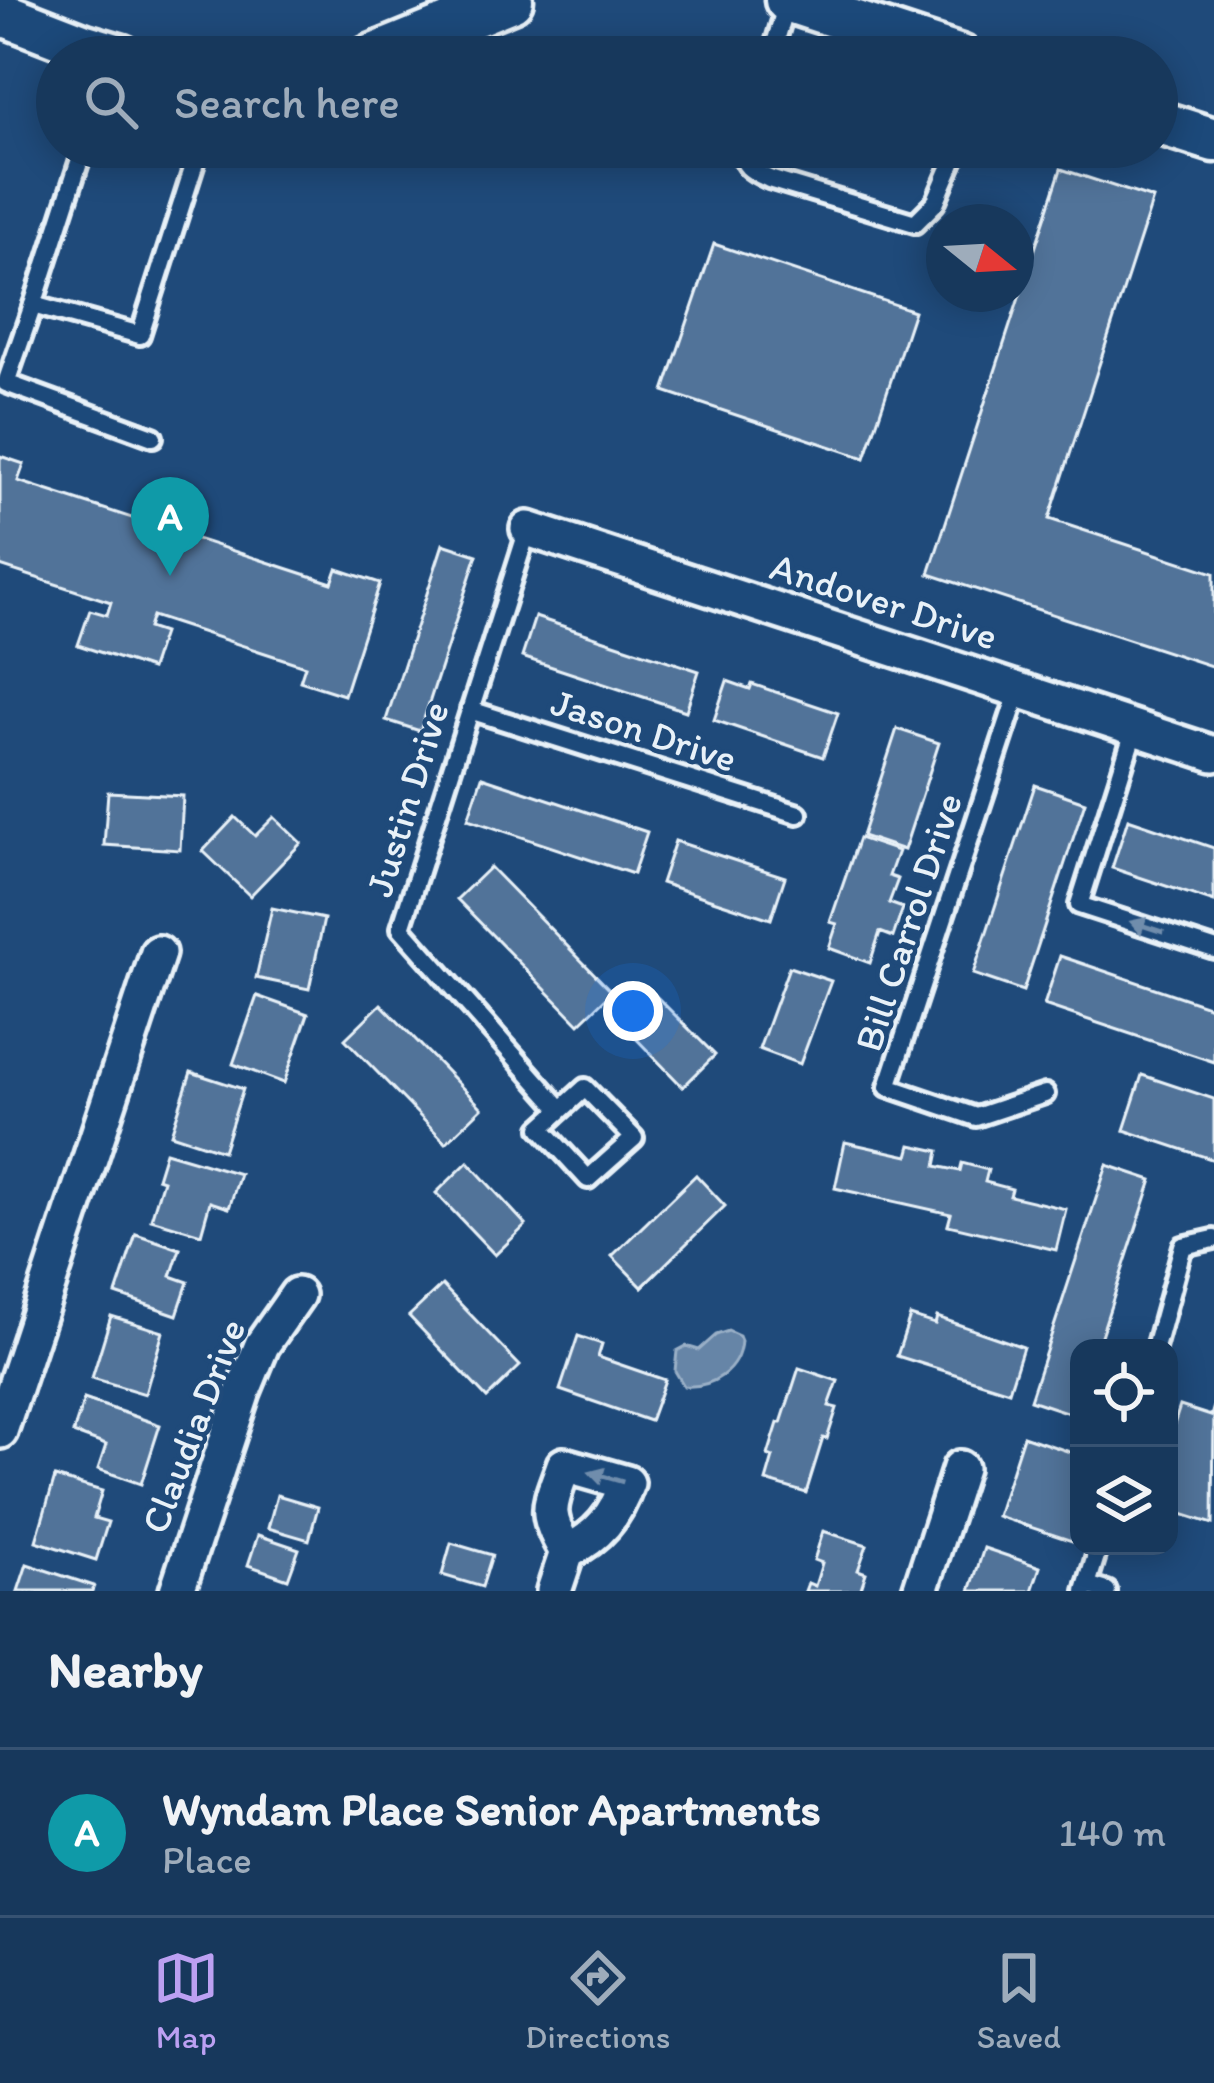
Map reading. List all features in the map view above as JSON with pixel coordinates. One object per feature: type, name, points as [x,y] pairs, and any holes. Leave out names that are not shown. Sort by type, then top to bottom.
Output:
[{"type":"street","points":[[423,36],[511,0]]},
{"type":"street","points":[[788,0],[897,36]]},
{"type":"street","points":[[0,13],[63,36]]},
{"type":"street","points":[[1178,129],[1214,140]]},
{"type":"street","name":"Andover Drive","points":[[528,529],[1214,754]]},
{"type":"street","points":[[0,1431],[158,953]]},
{"type":"street","name":"Claudia Drive","points":[[177,1591],[243,1390],[262,1345],[297,1295]]},
{"type":"street","points":[[920,1591],[960,1468]]},
{"type":"street","points":[[554,1591],[567,1552]]},
{"type":"lane","points":[[777,36],[788,0]]},
{"type":"lane","points":[[77,168],[3,385],[153,436]]},
{"type":"lane","points":[[33,305],[140,335],[193,168]]},
{"type":"lane","points":[[747,168],[769,179],[915,223],[935,203],[950,168]]},
{"type":"lane","name":"Justin Drive","points":[[528,529],[401,928],[561,1109]]},
{"type":"lane","name":"Bill Carrol Drive","points":[[1019,688],[888,1087],[976,1117],[1045,1094]]},
{"type":"lane","name":"Jason Drive","points":[[470,710],[798,814]]},
{"type":"lane","points":[[1135,728],[1079,905],[1214,949]]},
{"type":"lane","points":[[585,1088],[634,1138],[589,1179],[541,1128],[561,1109],[585,1088]]},
{"type":"lane","points":[[1157,1339],[1183,1246],[1214,1239]]},
{"type":"lane","points":[[1096,1555],[1086,1588],[1107,1591]]},
{"type":"water","points":[[728,1331],[741,1341],[729,1369],[714,1381],[684,1386],[675,1371],[677,1351],[686,1346],[699,1350]]},
{"type":"building","points":[[1061,169],[1153,199],[1049,519],[1214,573],[1214,667],[929,574],[1014,312],[1034,312],[1034,252]]},
{"type":"building","points":[[714,244],[914,311],[865,458],[664,391]]},
{"type":"building","points":[[0,456],[24,464],[18,481],[332,583],[337,569],[380,583],[344,695],[300,681],[305,666],[152,616],[148,628],[163,633],[151,669],[78,645],[90,610],[107,615],[111,602],[0,566]]},
{"type":"building","points":[[443,544],[477,555],[420,731],[386,720]]},
{"type":"building","points":[[535,617],[699,671],[686,711],[522,657]]},
{"type":"building","points":[[727,681],[750,689],[752,684],[838,713],[823,757],[714,720]]},
{"type":"building","points":[[897,729],[939,743],[904,850],[862,836]]},
{"type":"building","points":[[482,777],[647,832],[633,874],[468,819]]},
{"type":"building","points":[[1035,785],[1085,802],[1023,991],[973,974]]},
{"type":"building","points":[[108,792],[183,796],[180,850],[104,845]]},
{"type":"building","points":[[235,817],[255,836],[274,817],[301,843],[250,896],[203,851]]},
{"type":"building","points":[[1128,819],[1214,848],[1214,902],[1112,868]]},
{"type":"building","points":[[859,838],[898,851],[889,876],[898,879],[889,903],[903,908],[893,937],[880,932],[870,963],[829,948],[837,924],[830,922]]},
{"type":"building","points":[[675,841],[785,877],[771,919],[661,883]]},
{"type":"building","points":[[490,867],[612,992],[579,1024],[457,899]]},
{"type":"building","points":[[272,908],[324,919],[309,989],[256,978]]},
{"type":"building","points":[[1060,956],[1214,1008],[1214,1062],[1044,1005]]},
{"type":"building","points":[[789,967],[831,981],[800,1064],[759,1049]]},
{"type":"building","points":[[654,994],[715,1055],[683,1087],[623,1025]]},
{"type":"building","points":[[257,996],[308,1014],[284,1083],[233,1064]]},
{"type":"building","points":[[381,1004],[482,1108],[446,1143],[345,1039]]},
{"type":"building","points":[[191,1072],[243,1089],[223,1151],[171,1134]]},
{"type":"building","points":[[1142,1075],[1214,1099],[1214,1160],[1124,1130]]},
{"type":"building","points":[[845,1142],[908,1156],[911,1145],[939,1151],[936,1166],[960,1171],[962,1163],[988,1170],[985,1182],[1012,1189],[1010,1196],[1066,1209],[1056,1250],[948,1225],[951,1214],[835,1188]]},
{"type":"building","points":[[165,1152],[240,1174],[229,1208],[210,1202],[201,1234],[151,1219],[163,1180],[157,1178]]},
{"type":"building","points":[[468,1162],[526,1225],[495,1255],[436,1193]]},
{"type":"building","points":[[1107,1165],[1152,1180],[1100,1339],[1070,1339],[1070,1413],[1030,1400]]},
{"type":"building","points":[[696,1175],[725,1206],[642,1287],[612,1256]]},
{"type":"building","points":[[136,1234],[180,1249],[171,1276],[188,1282],[177,1315],[116,1294]]},
{"type":"building","points":[[442,1285],[520,1366],[487,1398],[409,1316]]},
{"type":"building","points":[[111,1316],[163,1332],[145,1394],[92,1378]]},
{"type":"building","points":[[910,1316],[935,1324],[937,1317],[1023,1347],[1009,1391],[897,1356]]},
{"type":"building","points":[[578,1336],[602,1344],[598,1357],[665,1380],[650,1421],[560,1390]]},
{"type":"building","points":[[799,1368],[838,1381],[829,1406],[837,1408],[806,1493],[766,1481],[773,1457],[768,1455]]},
{"type":"building","points":[[84,1399],[160,1425],[141,1484],[98,1469],[106,1445],[73,1433]]},
{"type":"building","points":[[1180,1406],[1211,1416],[1214,1406],[1213,1524],[1178,1513]]},
{"type":"building","points":[[1023,1436],[1070,1452],[1070,1540],[997,1516]]},
{"type":"building","points":[[55,1477],[102,1491],[94,1518],[108,1522],[96,1560],[36,1541]]},
{"type":"building","points":[[277,1495],[318,1507],[309,1540],[268,1528]]},
{"type":"building","points":[[823,1531],[867,1545],[858,1570],[866,1573],[860,1591],[805,1591],[808,1583],[815,1586],[822,1563],[814,1560]]},
{"type":"building","points":[[258,1535],[299,1549],[288,1579],[248,1565]]},
{"type":"building","points":[[451,1543],[492,1555],[482,1587],[442,1575]]},
{"type":"building","points":[[984,1548],[1040,1567],[1032,1591],[970,1591]]},
{"type":"building","points":[[27,1564],[94,1586],[92,1591],[18,1591]]},
{"type":"place","name":"Wyndam Place Senior Apartments","points":[[170,576]]}]
